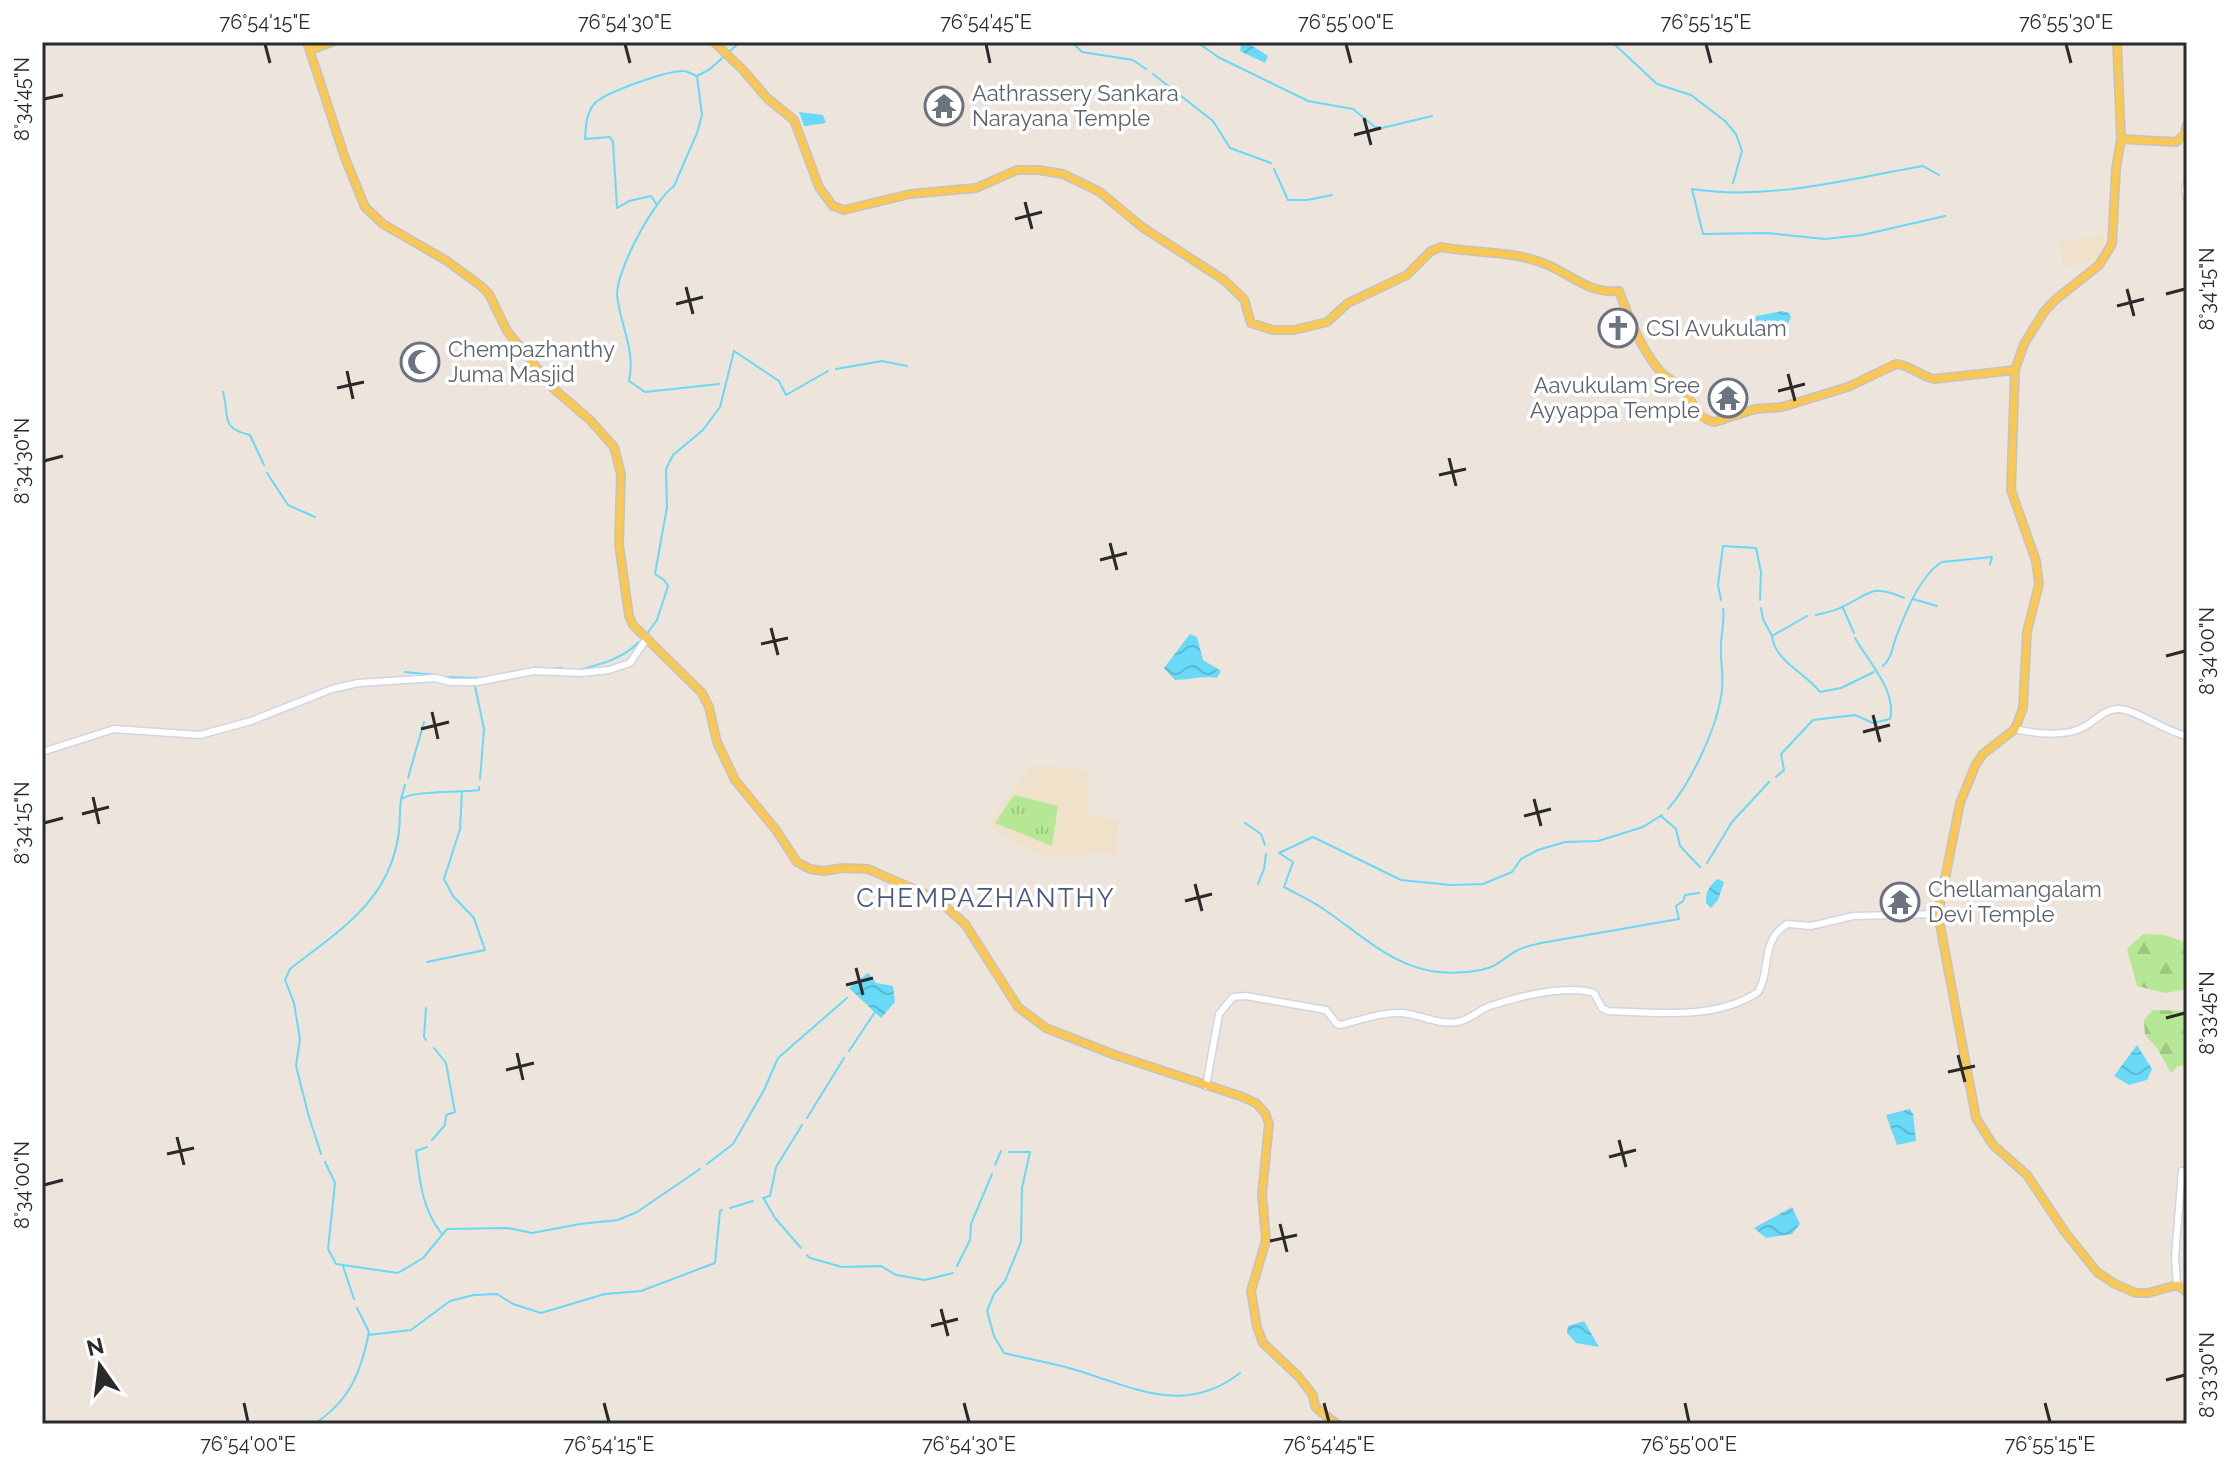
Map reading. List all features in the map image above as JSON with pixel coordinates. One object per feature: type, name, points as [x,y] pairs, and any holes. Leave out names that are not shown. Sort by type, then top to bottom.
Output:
[{"type":"main road","points":[[332,42],[308,46],[345,158],[365,207],[383,224],[447,261],[481,286],[489,294],[507,331],[523,352],[554,389],[590,420],[614,447],[621,474],[619,544],[627,606],[633,625],[702,693],[709,707],[717,742],[735,780],[776,830],[797,862],[823,871],[868,869],[937,899],[965,924],[1018,1007],[1046,1028],[1080,1043],[1256,1103],[1265,1113],[1269,1137],[1262,1205],[1266,1240],[1251,1291],[1256,1322],[1263,1343],[1298,1376],[1313,1395],[1315,1406],[1337,1424]]},
{"type":"main road","points":[[714,42],[767,98],[794,120],[819,187],[837,209],[910,194],[976,188],[1017,170],[1063,174],[1100,192],[1142,227],[1224,280],[1244,299],[1251,323],[1273,330],[1294,330],[1327,322],[1348,303],[1407,275],[1431,251],[1441,247],[1531,258],[1591,289],[1619,291],[1628,314],[1661,373],[1682,388],[1699,414],[1708,421],[1715,422],[1755,409],[1782,407],[1848,387],[1896,364],[1934,379],[2015,370]]},
{"type":"main road","points":[[2117,42],[2121,139],[2110,250],[2091,273],[2044,312],[2024,344],[2015,370],[2011,490],[2036,561],[2039,584],[2027,632],[2023,708],[2015,729],[1983,754],[1976,764],[1960,803],[1938,914],[1976,1118],[1987,1138],[2027,1175],[2065,1232],[2097,1272],[2130,1292],[2148,1293],[2177,1285],[2187,1292]]},
{"type":"main road","points":[[2121,139],[2176,142],[2184,140],[2187,125]]},
{"type":"street","points":[[2187,183],[2187,199]]},
{"type":"street","points":[[42,752],[114,729],[200,735],[251,721],[332,689],[358,683],[417,678],[477,682],[534,671],[581,673],[609,670],[630,663],[647,638]]},
{"type":"street","points":[[2015,729],[2030,733],[2081,729],[2107,711],[2120,708],[2175,734],[2187,736]]},
{"type":"street","points":[[1206,1086],[1219,1014],[1233,997],[1326,1010],[1341,1025],[1367,1017],[1403,1013],[1439,1023],[1452,1023],[1466,1020],[1493,1005],[1576,989],[1594,993],[1602,1008],[1608,1011],[1684,1013],[1715,1009],[1758,992],[1769,946],[1776,933],[1787,924],[1811,926],[1853,916],[1938,914]]},
{"type":"street","points":[[2177,1285],[2175,1257],[2182,1171],[2187,1173]]},
{"type":"shaded area","points":[[2102,235],[2103,245],[2096,259],[2064,268],[2059,243]]},
{"type":"shaded area","points":[[1032,764],[1089,771],[1087,814],[1118,820],[1116,854],[1042,856],[987,826]]},
{"type":"green space","points":[[1014,795],[1058,806],[1052,846],[995,823]]},
{"type":"green space","points":[[2143,934],[2165,935],[2187,943],[2187,989],[2165,993],[2137,986],[2127,949]]},
{"type":"green space","points":[[2153,1010],[2187,1011],[2187,1065],[2178,1066],[2171,1073],[2157,1048],[2145,1035],[2144,1020]]},
{"type":"water","points":[[1242,42],[1268,56],[1265,63],[1240,51]]},
{"type":"water","points":[[799,112],[823,115],[826,123],[804,126]]},
{"type":"water","points":[[1782,311],[1791,317],[1782,338],[1760,334],[1756,316]]},
{"type":"water","points":[[1190,634],[1197,637],[1203,660],[1221,671],[1217,678],[1175,680],[1164,668]]},
{"type":"water","points":[[1718,879],[1724,882],[1718,900],[1711,908],[1706,903],[1706,896],[1710,886]]},
{"type":"water","points":[[868,973],[876,983],[893,986],[895,1002],[881,1018],[849,988]]},
{"type":"water","points":[[2137,1045],[2152,1069],[2147,1080],[2129,1085],[2114,1076]]},
{"type":"water","points":[[1910,1109],[1916,1141],[1897,1145],[1886,1115]]},
{"type":"water","points":[[1792,1207],[1800,1224],[1792,1234],[1766,1238],[1754,1228]]},
{"type":"water","points":[[1584,1321],[1599,1347],[1576,1343],[1567,1333],[1568,1326]]},
{"type":"waterway","points":[[719,384],[645,392],[629,381],[629,348],[617,295],[623,270],[638,237],[674,186],[697,133],[702,115],[697,76],[710,69],[740,42]]},
{"type":"waterway","points":[[987,42],[1005,42]]},
{"type":"waterway","points":[[1072,42],[1082,52],[1133,60],[1146,69]]},
{"type":"waterway","points":[[1197,42],[1218,57],[1308,101],[1353,109],[1375,127],[1432,116]]},
{"type":"waterway","points":[[1612,42],[1657,84],[1691,95],[1725,121],[1736,134],[1742,151],[1733,183]]},
{"type":"waterway","points":[[657,205],[651,196],[629,201],[617,208],[613,142],[610,137],[585,139],[588,115],[601,98],[638,82],[685,71],[696,76]]},
{"type":"waterway","points":[[1153,74],[1213,121],[1230,148],[1271,163]]},
{"type":"waterway","points":[[1939,175],[1923,166],[1779,190],[1721,192],[1692,189],[1703,234],[1767,233],[1825,239],[1862,235],[1945,216]]},
{"type":"waterway","points":[[1274,169],[1288,200],[1332,195]]},
{"type":"waterway","points":[[646,635],[657,620],[668,586],[655,574],[667,507],[666,469],[673,455],[703,430],[720,407],[734,351],[779,381],[786,395],[828,371]]},
{"type":"waterway","points":[[836,369],[882,361],[907,366]]},
{"type":"waterway","points":[[223,392],[230,425],[250,435],[264,465]]},
{"type":"waterway","points":[[267,473],[288,505],[315,517]]},
{"type":"waterway","points":[[1721,600],[1718,585],[1723,546],[1756,548],[1761,572],[1760,600]]},
{"type":"waterway","points":[[1883,666],[1914,596],[1934,568],[1942,562],[1992,557],[1990,564]]},
{"type":"waterway","points":[[1816,615],[1836,610],[1871,592],[1884,591],[1904,598]]},
{"type":"waterway","points":[[1913,599],[1937,606]]},
{"type":"waterway","points":[[1761,608],[1772,636],[1807,616]]},
{"type":"waterway","points":[[1843,608],[1854,633]]},
{"type":"waterway","points":[[1668,809],[1686,784],[1715,720],[1722,684],[1723,609]]},
{"type":"waterway","points":[[1772,636],[1779,653],[1820,692],[1841,688],[1874,672]]},
{"type":"waterway","points":[[1776,777],[1784,770],[1781,754],[1813,720],[1855,715],[1873,723],[1890,719],[1891,708],[1885,687],[1855,638]]},
{"type":"waterway","points":[[579,670],[619,657],[639,642]]},
{"type":"waterway","points":[[549,669],[562,668]]},
{"type":"waterway","points":[[502,674],[519,671]]},
{"type":"waterway","points":[[405,672],[436,675]]},
{"type":"waterway","points":[[442,677],[484,678]]},
{"type":"waterway","points":[[475,686],[484,729],[480,779]]},
{"type":"waterway","points":[[408,778],[424,722]]},
{"type":"waterway","points":[[1707,863],[1732,822],[1769,782]]},
{"type":"waterway","points":[[405,785],[401,799],[426,793],[479,790],[479,787]]},
{"type":"waterway","points":[[427,962],[485,950],[474,918],[453,896],[444,879],[460,829],[462,792]]},
{"type":"waterway","points":[[321,1154],[296,1066],[300,1039],[294,1003],[285,980],[290,969],[356,915],[382,883],[397,843],[401,799]]},
{"type":"waterway","points":[[1662,815],[1643,827],[1598,841],[1565,842],[1538,850],[1521,859],[1512,872],[1483,884],[1451,885],[1401,880],[1313,837],[1279,853],[1293,862],[1284,887],[1322,908],[1394,958],[1433,971],[1455,973],[1481,970],[1492,967],[1518,950],[1541,943],[1679,919],[1676,906],[1685,895],[1699,893]]},
{"type":"waterway","points":[[1661,816],[1676,829],[1680,846],[1700,867]]},
{"type":"waterway","points":[[1245,823],[1261,834],[1265,845]]},
{"type":"waterway","points":[[1258,884],[1266,854]]},
{"type":"waterway","points":[[707,1164],[733,1144],[764,1090],[778,1058],[847,998]]},
{"type":"waterway","points":[[426,1008],[426,1040]]},
{"type":"waterway","points":[[849,1051],[875,1012]]},
{"type":"waterway","points":[[432,1140],[445,1125],[446,1115],[455,1112],[446,1063],[434,1048]]},
{"type":"waterway","points":[[807,1118],[844,1058]]},
{"type":"waterway","points":[[763,1198],[770,1196],[776,1167],[802,1125]]},
{"type":"waterway","points":[[427,1147],[416,1151],[419,1173],[426,1204],[441,1233]]},
{"type":"waterway","points":[[995,1165],[1001,1151]]},
{"type":"waterway","points":[[1009,1152],[1030,1152],[1022,1188],[1021,1242],[1005,1281],[994,1294],[987,1311],[994,1336],[1004,1353],[1139,1390],[1179,1396],[1220,1386],[1240,1373]]},
{"type":"waterway","points":[[325,1162],[335,1183],[328,1249],[336,1264],[398,1273],[423,1258],[447,1229],[508,1228],[532,1233],[618,1220],[637,1212],[700,1169]]},
{"type":"waterway","points":[[957,1266],[970,1240],[971,1224],[992,1174]]},
{"type":"waterway","points":[[764,1199],[775,1218],[801,1248]]},
{"type":"waterway","points":[[730,1208],[753,1201]]},
{"type":"waterway","points":[[368,1335],[411,1330],[450,1301],[474,1295],[497,1294],[513,1304],[541,1313],[605,1294],[641,1291],[715,1263],[722,1210]]},
{"type":"waterway","points":[[807,1255],[842,1267],[881,1266],[896,1275],[925,1280],[953,1273]]},
{"type":"waterway","points":[[343,1266],[354,1299]]},
{"type":"waterway","points":[[314,1424],[337,1406],[358,1373],[369,1332],[357,1308]]},
{"type":"place","name":"Aathrassery Sankara Narayana Temple","points":[[944,106]]},
{"type":"place","name":"CSI Avukulam","points":[[1618,328]]},
{"type":"place","name":"Chempazhanthy Juma Masjid","points":[[420,362]]},
{"type":"place","name":"Aavukulam Sree Ayyappa Temple","points":[[1728,398]]},
{"type":"place","name":"Chellamangalam Devi Temple","points":[[1900,902]]},
{"type":"district","name":"CHEMPAZHANTHY","points":[[986,898]]}]
